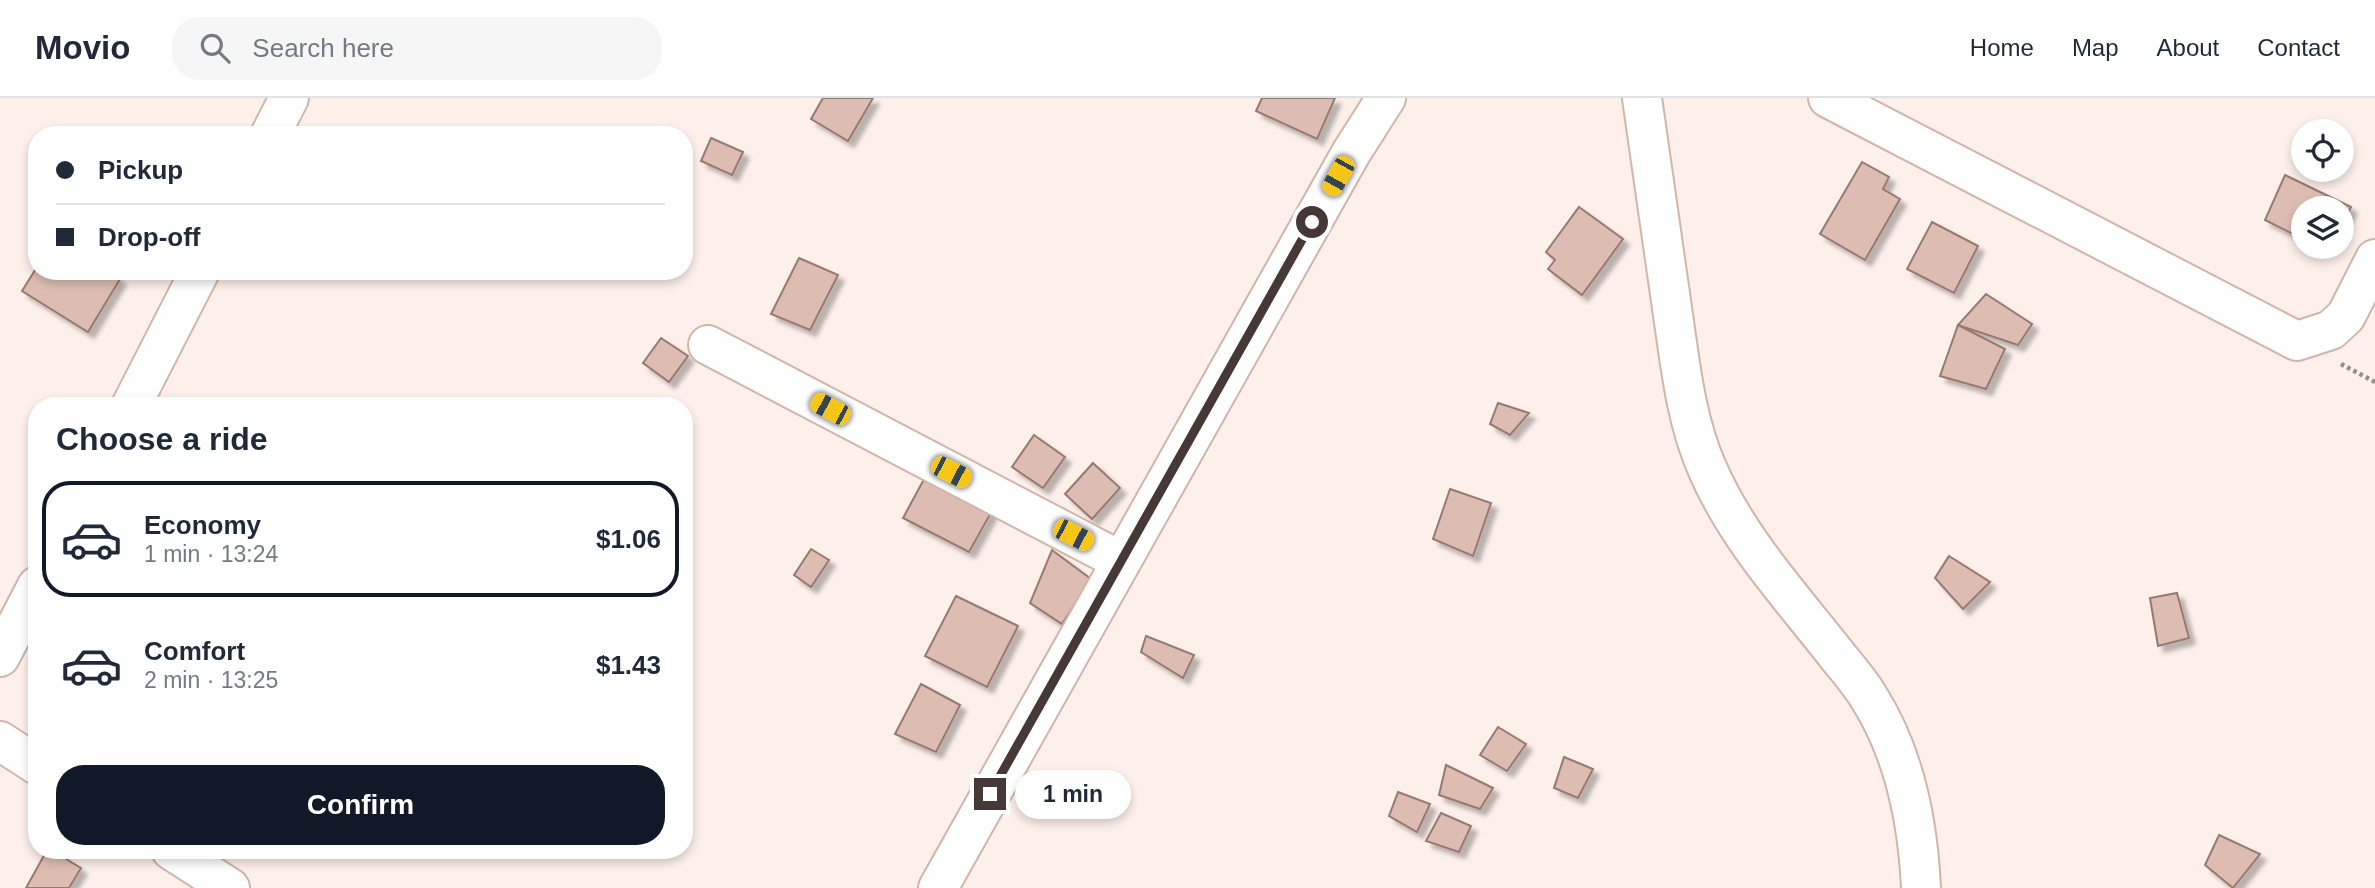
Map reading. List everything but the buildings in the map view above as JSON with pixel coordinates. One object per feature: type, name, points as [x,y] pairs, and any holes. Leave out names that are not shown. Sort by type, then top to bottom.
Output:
[{"type":"street","points":[[275,126],[289,98]]},
{"type":"street","points":[[938,888],[1351,153],[1386,98]]},
{"type":"street","points":[[1642,98],[1691,424],[1706,466],[1728,512],[1752,548],[1868,696],[1887,731],[1907,787],[1920,864],[1921,888]]},
{"type":"street","points":[[1828,98],[2297,341],[2331,330],[2346,316],[2375,259]]},
{"type":"street","points":[[136,397],[195,280]]},
{"type":"street","points":[[708,345],[1121,561]]},
{"type":"street","points":[[0,657],[28,603]]},
{"type":"street","points":[[0,741],[28,759]]},
{"type":"street","points":[[185,859],[230,888]]},
{"type":"route","points":[[990,794],[1312,222]]}]
